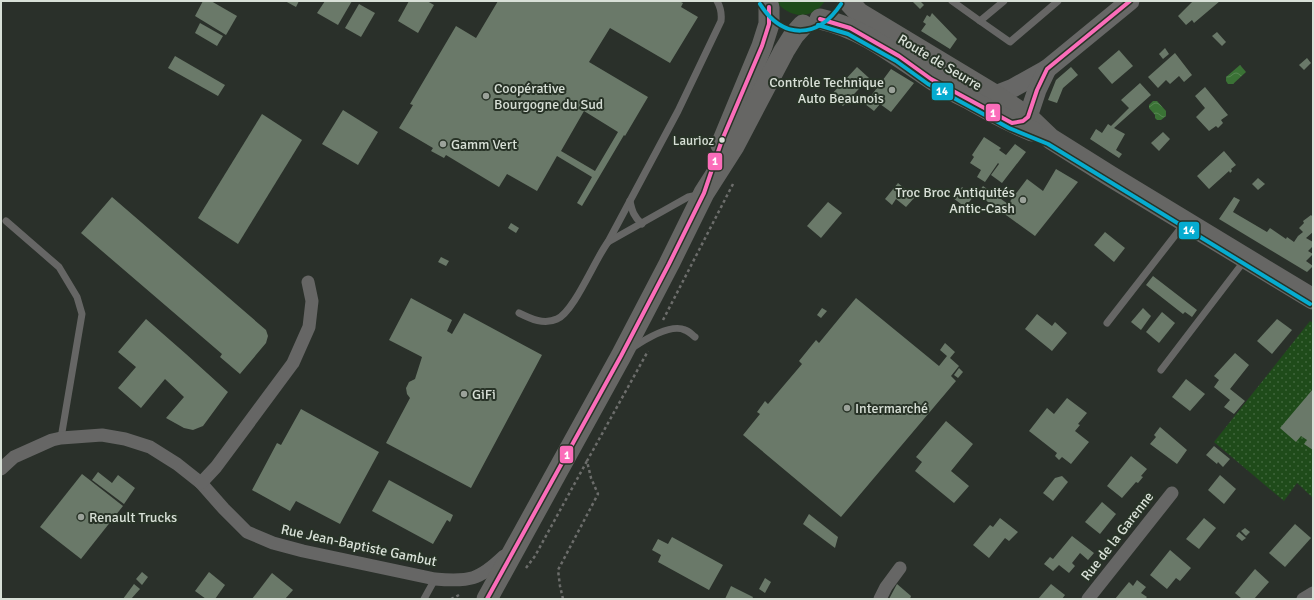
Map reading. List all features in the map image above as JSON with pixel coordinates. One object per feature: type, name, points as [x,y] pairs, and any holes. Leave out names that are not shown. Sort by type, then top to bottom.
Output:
[{"type":"main road","points":[[487,599],[621,356],[704,193],[734,146],[784,51],[794,35],[830,11],[836,1]]},
{"type":"main road","name":"Route de Seurre","points":[[848,1],[858,13],[995,95],[1020,120]]},
{"type":"main road","points":[[995,95],[1013,88],[1047,69],[1123,3]]},
{"type":"main road","points":[[704,193],[722,140],[762,46],[769,24],[767,4]]},
{"type":"main road","name":"Route de Seurre","points":[[767,4],[775,15],[783,21],[789,23],[812,22],[850,28],[899,56],[931,79],[1020,120],[1313,299]]},
{"type":"main road","points":[[1020,120],[1047,69]]},
{"type":"street","points":[[201,483],[216,467],[293,363],[309,327],[312,301],[308,282]]},
{"type":"street","name":"Rue Jean-Baptiste Gambut","points":[[1,469],[14,457],[52,440],[102,435],[125,439],[150,448],[177,464],[201,483],[247,532],[273,543],[303,551],[435,579],[455,580],[477,577],[492,568],[520,541]]},
{"type":"street","name":"Rue de la Garenne","points":[[1088,599],[1172,494]]},
{"type":"street","points":[[880,599],[886,587],[900,568]]},
{"type":"street","points":[[1303,599],[1313,593]]},
{"type":"lane","points":[[519,313],[534,320],[549,322],[564,315],[572,306],[678,111],[721,21],[722,14],[717,1]]},
{"type":"lane","points":[[952,1],[1010,42],[1058,1]]},
{"type":"lane","points":[[980,21],[1004,1]]},
{"type":"lane","points":[[608,242],[688,198],[704,193]]},
{"type":"lane","points":[[630,201],[632,212],[642,224]]},
{"type":"lane","points":[[6,221],[59,267],[77,297],[82,314],[61,438]]},
{"type":"lane","points":[[1107,323],[1185,222]]},
{"type":"lane","points":[[1161,370],[1246,259]]},
{"type":"lane","points":[[621,356],[651,336],[676,328],[685,330],[695,337]]},
{"type":"lane","points":[[424,599],[435,579]]},
{"type":"path","points":[[523,573],[535,556],[587,461]]},
{"type":"shaded area","points":[[776,1],[825,1],[814,12],[801,15],[787,11]]},
{"type":"shaded area","points":[[1310,321],[1313,323],[1313,498],[1297,483],[1284,501],[1214,442]]},
{"type":"water","points":[[1240,65],[1246,72],[1233,84],[1228,84],[1226,77]]},
{"type":"water","points":[[1153,101],[1157,101],[1166,111],[1166,116],[1161,120],[1157,120],[1155,118],[1155,115],[1149,108],[1149,105]]},
{"type":"building","points":[[203,1],[211,1],[237,16],[226,35],[195,16]]},
{"type":"building","points":[[285,1],[299,1],[296,7]]},
{"type":"building","points":[[325,1],[352,1],[338,25],[317,13]]},
{"type":"building","points":[[409,1],[427,1],[434,5],[418,33],[398,21]]},
{"type":"building","name":"Coopérative Bourgogne du Sud","points":[[498,1],[679,1],[683,3],[681,7],[698,17],[670,63],[610,28],[589,62],[648,97],[582,206],[577,203],[592,177],[557,156],[537,191],[507,174],[499,187],[446,155],[444,158],[431,151],[433,148],[399,128],[413,105],[410,104],[456,26],[476,38]],"holes":[[[584,111],[618,132],[595,171],[561,151]]]},
{"type":"building","points":[[912,1],[920,1],[924,5],[920,9]]},
{"type":"building","points":[[1193,1],[1220,1],[1194,23],[1192,20],[1186,25],[1178,16]]},
{"type":"building","points":[[359,4],[375,13],[361,37],[345,28]]},
{"type":"building","points":[[932,13],[957,39],[950,49],[921,31],[926,24],[923,22],[927,15],[930,17]]},
{"type":"building","points":[[200,23],[223,36],[217,46],[195,33]]},
{"type":"building","points":[[1217,32],[1226,42],[1222,46],[1212,36]]},
{"type":"building","points":[[1165,48],[1169,54],[1163,59],[1159,54]]},
{"type":"building","points":[[1119,50],[1133,66],[1112,84],[1098,68]]},
{"type":"building","points":[[1175,53],[1192,75],[1184,82],[1179,76],[1170,84],[1166,80],[1158,88],[1148,77]]},
{"type":"building","points":[[175,56],[225,85],[218,96],[168,68]]},
{"type":"building","points":[[1307,58],[1311,63],[1304,70],[1299,65]]},
{"type":"building","points":[[857,67],[869,78],[843,106],[831,95]]},
{"type":"building","points":[[1071,67],[1078,75],[1063,88],[1057,103],[1048,100],[1056,80]]},
{"type":"building","name":"Contrôle Technique Auto Beaunois","points":[[891,69],[914,83],[891,112],[880,104],[874,111],[865,104]]},
{"type":"building","points":[[1140,83],[1151,95],[1114,128],[1125,134],[1116,150],[1122,154],[1119,158],[1090,139],[1096,129],[1102,133],[1108,124],[1111,126],[1129,108],[1121,100]]},
{"type":"building","points":[[1205,87],[1228,115],[1221,120],[1223,123],[1218,128],[1216,126],[1209,131],[1196,117],[1205,108],[1195,96]]},
{"type":"building","points":[[343,110],[378,132],[358,165],[322,144]]},
{"type":"building","points":[[262,114],[302,140],[238,244],[198,218]]},
{"type":"building","points":[[1163,132],[1170,139],[1159,151],[1151,143]]},
{"type":"building","points":[[984,137],[1001,148],[999,150],[1006,155],[1015,144],[1026,152],[1002,183],[991,175],[999,164],[998,163],[985,182],[977,177],[981,170],[970,163],[974,157],[972,155]]},
{"type":"building","points":[[1224,151],[1236,165],[1231,169],[1232,171],[1230,173],[1229,171],[1209,189],[1197,176]]},
{"type":"building","points":[[1056,169],[1078,182],[1035,236],[977,194],[983,186],[1008,204],[1027,179],[1043,191]]},
{"type":"building","points":[[1258,178],[1265,184],[1258,190],[1252,184]]},
{"type":"building","points":[[898,183],[915,197],[906,207],[896,199],[892,205],[885,199]]},
{"type":"building","points":[[962,187],[974,196],[965,207],[953,198]]},
{"type":"building","points":[[112,197],[266,330],[268,336],[266,343],[240,374],[220,357],[222,354],[81,233]]},
{"type":"building","points":[[1234,197],[1240,200],[1233,212],[1267,232],[1270,228],[1286,239],[1287,237],[1294,242],[1303,232],[1299,228],[1304,223],[1303,221],[1311,215],[1313,217],[1313,232],[1306,238],[1313,242],[1313,246],[1308,251],[1313,254],[1306,261],[1313,266],[1307,272],[1219,219]]},
{"type":"building","points":[[828,202],[842,213],[821,238],[807,226]]},
{"type":"building","points":[[511,223],[519,228],[516,233],[508,228]]},
{"type":"building","points":[[1105,232],[1125,248],[1114,262],[1094,245]]},
{"type":"building","points":[[441,257],[449,261],[446,266],[438,262]]},
{"type":"building","points":[[1153,276],[1197,310],[1192,317],[1185,312],[1183,314],[1146,285]]},
{"type":"building","name":"GiFi","points":[[411,298],[452,320],[447,331],[452,334],[464,313],[542,355],[471,488],[386,443],[410,398],[407,394],[406,388],[409,382],[415,379],[422,357],[389,340]]},
{"type":"building","name":"Intermarché","points":[[856,298],[939,366],[947,356],[940,350],[945,343],[955,352],[950,358],[959,366],[951,376],[956,381],[841,517],[743,435],[760,414],[757,412],[765,401],[768,404],[802,364],[799,361],[816,340],[819,343]]},
{"type":"building","points":[[822,308],[827,311],[821,318],[817,315]]},
{"type":"building","points":[[1143,308],[1151,316],[1141,330],[1131,322]]},
{"type":"building","points":[[1162,312],[1175,323],[1159,343],[1146,332]]},
{"type":"building","points":[[1037,314],[1052,326],[1055,322],[1067,333],[1052,351],[1025,329]]},
{"type":"building","points":[[146,319],[228,392],[203,426],[193,430],[184,428],[166,418],[184,397],[165,379],[141,408],[118,388],[136,367],[118,352]]},
{"type":"building","points":[[1277,319],[1292,330],[1272,354],[1257,341]]},
{"type":"building","points":[[1235,353],[1249,365],[1230,389],[1245,401],[1234,414],[1224,407],[1230,400],[1214,387],[1219,380],[1214,376]]},
{"type":"building","points":[[959,368],[963,372],[958,378],[954,375]]},
{"type":"building","points":[[1186,379],[1205,394],[1190,411],[1172,397]]},
{"type":"building","points":[[1313,389],[1313,450],[1304,444],[1307,440],[1301,436],[1296,442],[1280,428]]},
{"type":"building","points":[[1067,398],[1087,413],[1078,424],[1080,425],[1075,431],[1089,442],[1071,464],[1062,457],[1059,460],[1055,456],[1057,453],[1029,431],[1047,408],[1054,414]]},
{"type":"building","points":[[301,409],[379,452],[340,524],[296,501],[290,511],[252,490],[277,443],[281,445]]},
{"type":"building","points":[[946,421],[973,444],[951,471],[969,486],[954,503],[915,471],[922,462],[916,457]]},
{"type":"building","points":[[1160,427],[1187,450],[1177,464],[1150,444],[1156,437],[1154,435]]},
{"type":"building","points":[[1214,446],[1230,459],[1223,467],[1218,462],[1217,464],[1206,455]]},
{"type":"building","points":[[1131,456],[1147,469],[1141,476],[1143,477],[1138,483],[1136,482],[1122,498],[1107,486]]},
{"type":"building","points":[[98,472],[112,483],[118,475],[135,488],[124,504],[92,480]]},
{"type":"building","name":"Renault Trucks","points":[[82,474],[123,506],[81,559],[40,527]]},
{"type":"building","points":[[1220,475],[1236,489],[1224,504],[1208,490]]},
{"type":"building","points":[[1062,476],[1068,482],[1053,501],[1043,493],[1055,478]]},
{"type":"building","points":[[389,480],[453,515],[450,522],[447,520],[433,544],[372,511]]},
{"type":"building","points":[[1102,502],[1116,514],[1100,534],[1085,522]]},
{"type":"building","points":[[809,514],[838,537],[835,548],[803,524]]},
{"type":"building","points":[[1000,518],[1018,532],[1009,541],[1005,538],[989,558],[973,545],[990,525],[993,527]]},
{"type":"building","points":[[1204,518],[1216,528],[1199,549],[1186,539]]},
{"type":"building","points":[[1295,524],[1311,538],[1285,567],[1269,553]]},
{"type":"building","points":[[1245,528],[1250,532],[1246,536],[1241,531]]},
{"type":"building","points":[[1239,532],[1246,538],[1242,541],[1236,536]]},
{"type":"building","points":[[1072,536],[1094,553],[1088,560],[1080,553],[1072,563],[1075,566],[1069,573],[1059,565],[1053,571],[1044,564],[1050,557],[1053,559]]},
{"type":"building","points":[[672,537],[723,565],[709,590],[658,562],[661,555],[652,550],[658,539],[668,544]]},
{"type":"building","points":[[1170,550],[1191,568],[1180,581],[1176,578],[1167,589],[1150,575]]},
{"type":"building","points":[[1255,569],[1269,582],[1254,599],[1242,599],[1235,593]]},
{"type":"building","points":[[142,572],[148,577],[142,585],[136,579]]},
{"type":"building","points":[[209,572],[225,585],[215,599],[206,599],[195,591]]},
{"type":"building","points":[[272,573],[293,590],[285,599],[252,599]]},
{"type":"building","points":[[765,578],[771,582],[765,593],[759,589]]},
{"type":"building","points":[[1137,580],[1146,587],[1141,593],[1147,597],[1145,599],[1115,599],[1129,582],[1133,586]]},
{"type":"building","points":[[134,584],[140,589],[131,599],[123,599]]},
{"type":"building","points":[[897,584],[911,596],[910,599],[889,599]]},
{"type":"building","points":[[1051,584],[1065,595],[1062,599],[1038,599]]},
{"type":"building","points":[[731,586],[753,597],[752,599],[725,599]]},
{"type":"transit line","name":"1","points":[[820,19],[850,28],[899,56],[931,79],[1012,123],[1023,121],[1028,117],[1037,90],[1047,69],[1130,1]]},
{"type":"transit line","name":"14","points":[[760,4],[769,16],[779,24],[790,29],[800,31],[811,29],[822,24],[832,16],[841,4]]},
{"type":"transit line","name":"1","points":[[487,599],[621,356],[704,193],[722,140],[762,46],[769,24],[769,7]]},
{"type":"transit line","name":"14","points":[[818,25],[848,34],[896,61],[928,84],[1009,128],[1048,144],[1310,304]]},
{"type":"place","name":"Contrôle Technique Auto Beaunois","points":[[892,90]]},
{"type":"place","name":"Coopérative Bourgogne du Sud","points":[[486,96]]},
{"type":"place","name":"Laurioz","points":[[722,140]]},
{"type":"place","name":"Gamm Vert","points":[[443,144]]},
{"type":"place","name":"Troc Broc Antiquités Antic-Cash","points":[[1023,200]]},
{"type":"place","name":"GiFi","points":[[464,394]]},
{"type":"place","name":"Intermarché","points":[[847,408]]},
{"type":"place","name":"Renault Trucks","points":[[81,517]]}]
